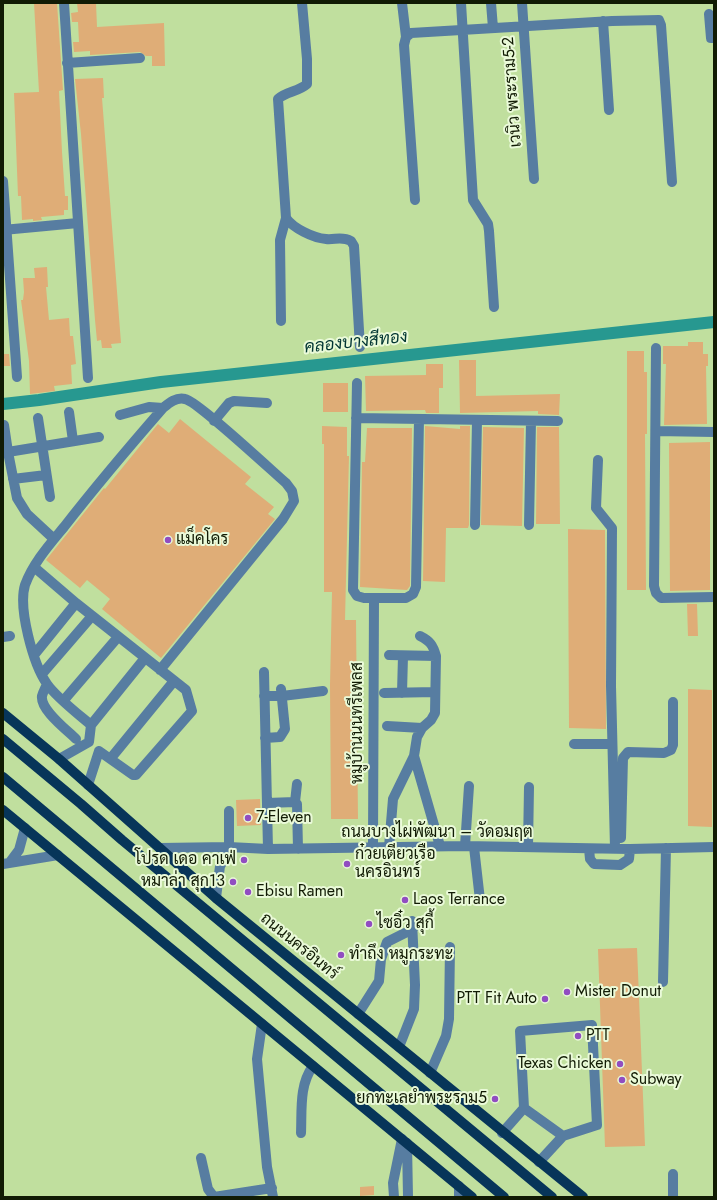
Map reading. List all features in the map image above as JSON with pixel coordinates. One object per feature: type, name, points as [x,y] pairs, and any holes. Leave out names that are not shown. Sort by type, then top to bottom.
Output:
[{"type":"main road","name":"ถนนนครอินทร์","points":[[3,713],[88,784],[216,898],[502,1133],[583,1197]]},
{"type":"main road","name":"ถนนนครอินทร์","points":[[3,739],[226,927],[552,1197]]},
{"type":"main road","points":[[3,776],[504,1197]]},
{"type":"main road","points":[[3,810],[472,1197]]},
{"type":"main road","points":[[476,1174],[497,1197]]},
{"type":"street","points":[[64,3],[88,378]]},
{"type":"street","points":[[281,321],[280,240],[286,218],[278,99],[283,94],[302,88],[307,84],[308,59],[302,3]]},
{"type":"street","points":[[402,3],[406,37],[404,46],[415,200]]},
{"type":"street","points":[[461,3],[473,200],[488,224],[490,231],[494,307]]},
{"type":"street","points":[[491,3],[493,28]]},
{"type":"street","name":"เวนิว พระราม5-2","points":[[522,3],[534,179]]},
{"type":"street","points":[[709,14],[710,33],[712,38],[714,38]]},
{"type":"street","points":[[406,37],[411,33],[603,21],[658,20],[661,25],[672,182]]},
{"type":"street","points":[[603,21],[609,110]]},
{"type":"street","points":[[67,63],[140,58]]},
{"type":"street","points":[[3,181],[4,230],[17,377]]},
{"type":"street","points":[[286,218],[296,228],[317,237],[327,239],[341,238],[351,241],[354,246],[360,346]]},
{"type":"street","points":[[4,230],[78,223]]},
{"type":"street","points":[[656,348],[654,586],[656,593],[661,598],[714,597]]},
{"type":"street","points":[[357,383],[353,590],[357,596],[374,598],[406,598],[413,594],[416,587],[419,419]]},
{"type":"street","points":[[91,725],[47,684],[42,674],[34,655],[24,605],[26,584],[34,567],[93,489],[163,408],[171,402],[184,399],[189,400],[214,420],[286,483],[292,491],[294,501],[283,519],[160,670]]},
{"type":"street","points":[[214,420],[229,403],[234,401],[267,402]]},
{"type":"street","points":[[120,415],[149,407],[163,408]]},
{"type":"street","points":[[69,412],[74,441]]},
{"type":"street","points":[[38,418],[50,497]]},
{"type":"street","points":[[356,418],[558,421]]},
{"type":"street","points":[[475,525],[477,420]]},
{"type":"street","points":[[529,525],[531,421]]},
{"type":"street","points":[[4,425],[17,498],[24,510],[54,539]]},
{"type":"street","points":[[656,431],[714,432]]},
{"type":"street","points":[[8,452],[99,438]]},
{"type":"street","points":[[589,848],[590,859],[594,864],[620,865],[629,859],[622,848],[612,744],[612,528],[596,508],[598,460]]},
{"type":"street","points":[[13,479],[46,475]]},
{"type":"street","points":[[34,567],[92,616],[186,690],[192,711],[138,774],[133,775],[111,758],[99,751],[88,784]]},
{"type":"street","name":"หมู่บ้านนนทรีเพลส","points":[[373,848],[374,598]]},
{"type":"street","points":[[34,655],[76,603]]},
{"type":"street","points":[[42,674],[92,616]]},
{"type":"street","points":[[388,847],[393,799],[414,756],[417,737],[422,728],[431,720],[435,713],[436,656],[434,647],[428,640],[420,636]]},
{"type":"street","points":[[64,700],[118,637]]},
{"type":"street","points":[[389,655],[436,656]]},
{"type":"street","points":[[402,693],[403,656]]},
{"type":"street","points":[[58,759],[89,742],[91,725],[145,658]]},
{"type":"street","points":[[264,672],[268,849]]},
{"type":"street","points":[[111,758],[174,681]]},
{"type":"street","points":[[47,684],[42,696],[43,704],[48,712],[76,739]]},
{"type":"street","points":[[264,696],[281,693],[323,691]]},
{"type":"street","points":[[384,693],[435,692]]},
{"type":"street","points":[[265,738],[280,737],[285,729],[281,693]]},
{"type":"street","points":[[622,848],[623,758],[628,752],[664,753],[671,750],[673,745],[673,702]]},
{"type":"street","points":[[387,726],[422,728]]},
{"type":"street","points":[[574,744],[612,744]]},
{"type":"street","points":[[414,756],[440,846]]},
{"type":"street","points":[[297,784],[295,802],[297,804],[298,849]]},
{"type":"street","points":[[469,786],[470,846],[480,900]]},
{"type":"street","points":[[528,847],[529,787]]},
{"type":"street","points":[[267,803],[295,802]]},
{"type":"street","points":[[216,898],[220,866],[231,847],[229,811]]},
{"type":"street","points":[[6,863],[19,850],[25,828]]},
{"type":"street","name":"ถนนบางไผ่พัฒนา – วัดอมฤต","points":[[160,848],[231,847],[298,849],[440,846],[589,848],[714,847]]},
{"type":"street","points":[[663,982],[666,848]]},
{"type":"street","points":[[6,863],[58,855]]},
{"type":"street","points":[[358,1014],[379,981],[381,959],[387,942],[412,925],[416,985],[414,1009],[399,1047]]},
{"type":"street","points":[[430,1073],[446,1036],[449,1019],[450,947]]},
{"type":"street","points":[[201,1158],[208,1189],[214,1196],[272,1192],[267,1167],[257,1059],[262,1024]]},
{"type":"street","points":[[502,1133],[524,1108],[520,1031],[592,1026],[597,1125],[563,1136],[539,1162]]},
{"type":"street","points":[[301,1133],[303,1087],[307,1075],[313,1066]]},
{"type":"street","points":[[524,1108],[563,1136]]},
{"type":"street","points":[[394,1197],[393,1183],[404,1141]]},
{"type":"street","points":[[404,1141],[408,1197]]},
{"type":"street","points":[[673,1174],[673,1197]]},
{"type":"street","points":[[459,1186],[459,1197]]},
{"type":"building","points":[[34,3],[57,3],[63,90],[59,91],[62,152],[65,196],[68,196],[68,210],[64,210],[64,215],[41,217],[42,220],[33,221],[33,219],[22,220],[21,196],[18,196],[14,93],[39,92]]},
{"type":"building","points":[[77,3],[96,3],[97,27],[164,23],[165,66],[152,66],[152,56],[146,56],[140,52],[90,55],[90,51],[74,52],[73,42],[79,42],[78,22],[72,22],[71,13],[78,12]]},
{"type":"building","points":[[103,78],[104,98],[102,98],[121,343],[111,344],[112,348],[102,348],[101,340],[97,341],[81,134],[75,79]]},
{"type":"building","points":[[47,267],[48,287],[46,287],[49,320],[69,318],[70,336],[73,336],[76,364],[71,365],[72,384],[54,386],[55,391],[30,394],[29,361],[21,300],[23,300],[24,292],[23,278],[35,278],[34,268]]},
{"type":"building","points":[[688,342],[703,342],[703,354],[708,354],[708,366],[706,366],[707,424],[664,425],[666,364],[663,364],[663,346],[688,346]]},
{"type":"building","points":[[627,351],[644,351],[644,372],[647,372],[647,434],[645,434],[646,590],[627,590]]},
{"type":"building","points":[[3,354],[9,354],[10,366],[3,366]]},
{"type":"building","points":[[459,360],[476,360],[476,396],[560,394],[559,415],[538,414],[538,411],[460,413]]},
{"type":"building","points":[[426,364],[443,364],[443,388],[439,388],[439,413],[426,413],[425,410],[366,411],[365,376],[426,375]]},
{"type":"building","points":[[323,383],[348,383],[348,412],[323,412]]},
{"type":"building","points":[[180,419],[251,477],[245,484],[274,507],[268,514],[275,519],[161,658],[102,609],[110,599],[87,580],[80,588],[46,560],[158,424],[169,433]]},
{"type":"building","points":[[322,426],[347,427],[347,456],[349,456],[345,620],[356,620],[358,819],[331,819],[330,685],[332,592],[324,592],[324,444],[322,444]]},
{"type":"building","points":[[425,426],[460,429],[460,426],[470,426],[469,525],[468,528],[446,528],[445,582],[423,581]]},
{"type":"building","points":[[483,427],[524,428],[522,526],[481,525]]},
{"type":"building","points":[[537,427],[559,427],[560,524],[536,524]]},
{"type":"building","points":[[367,428],[412,428],[410,586],[407,590],[360,587],[362,462],[365,462]]},
{"type":"building","points":[[710,442],[710,590],[670,591],[669,443]]},
{"type":"building","points":[[568,529],[605,530],[606,729],[569,728]]},
{"type":"building","points":[[687,604],[697,604],[698,636],[688,636]]},
{"type":"building","points":[[688,689],[712,690],[712,827],[688,826]]},
{"type":"building","points":[[260,799],[261,825],[237,826],[236,800]]},
{"type":"building","points":[[637,948],[645,1146],[605,1147],[598,949]]},
{"type":"building","points":[[374,1186],[374,1195],[360,1196],[360,1187]]},
{"type":"waterway","name":"คลองบางสีทอง","points":[[3,404],[161,382],[714,322]]},
{"type":"place","name":"แม็คโคร","points":[[168,540]]},
{"type":"place","name":"7-Eleven","points":[[248,818]]},
{"type":"place","name":"โปรด เดอ คาเฟ่","points":[[244,860]]},
{"type":"place","name":"ก๋วยเตียวเรือ นครอินทร์","points":[[347,864]]},
{"type":"place","name":"หมาล่า สุก13","points":[[233,882]]},
{"type":"place","name":"Ebisu Ramen","points":[[248,892]]},
{"type":"place","name":"Laos Terrance","points":[[405,900]]},
{"type":"place","name":"ไซอิ๋ว สุกี้","points":[[369,924]]},
{"type":"place","name":"ทำถึง หมูกระทะ","points":[[341,955]]},
{"type":"place","name":"Mister Donut","points":[[567,992]]},
{"type":"place","name":"PTT Fit Auto","points":[[545,999]]},
{"type":"place","name":"PTT","points":[[578,1036]]},
{"type":"place","name":"Texas Chicken","points":[[620,1064]]},
{"type":"place","name":"Subway","points":[[622,1080]]},
{"type":"place","name":"ยกทะเลยำพระราม5","points":[[495,1099]]}]
